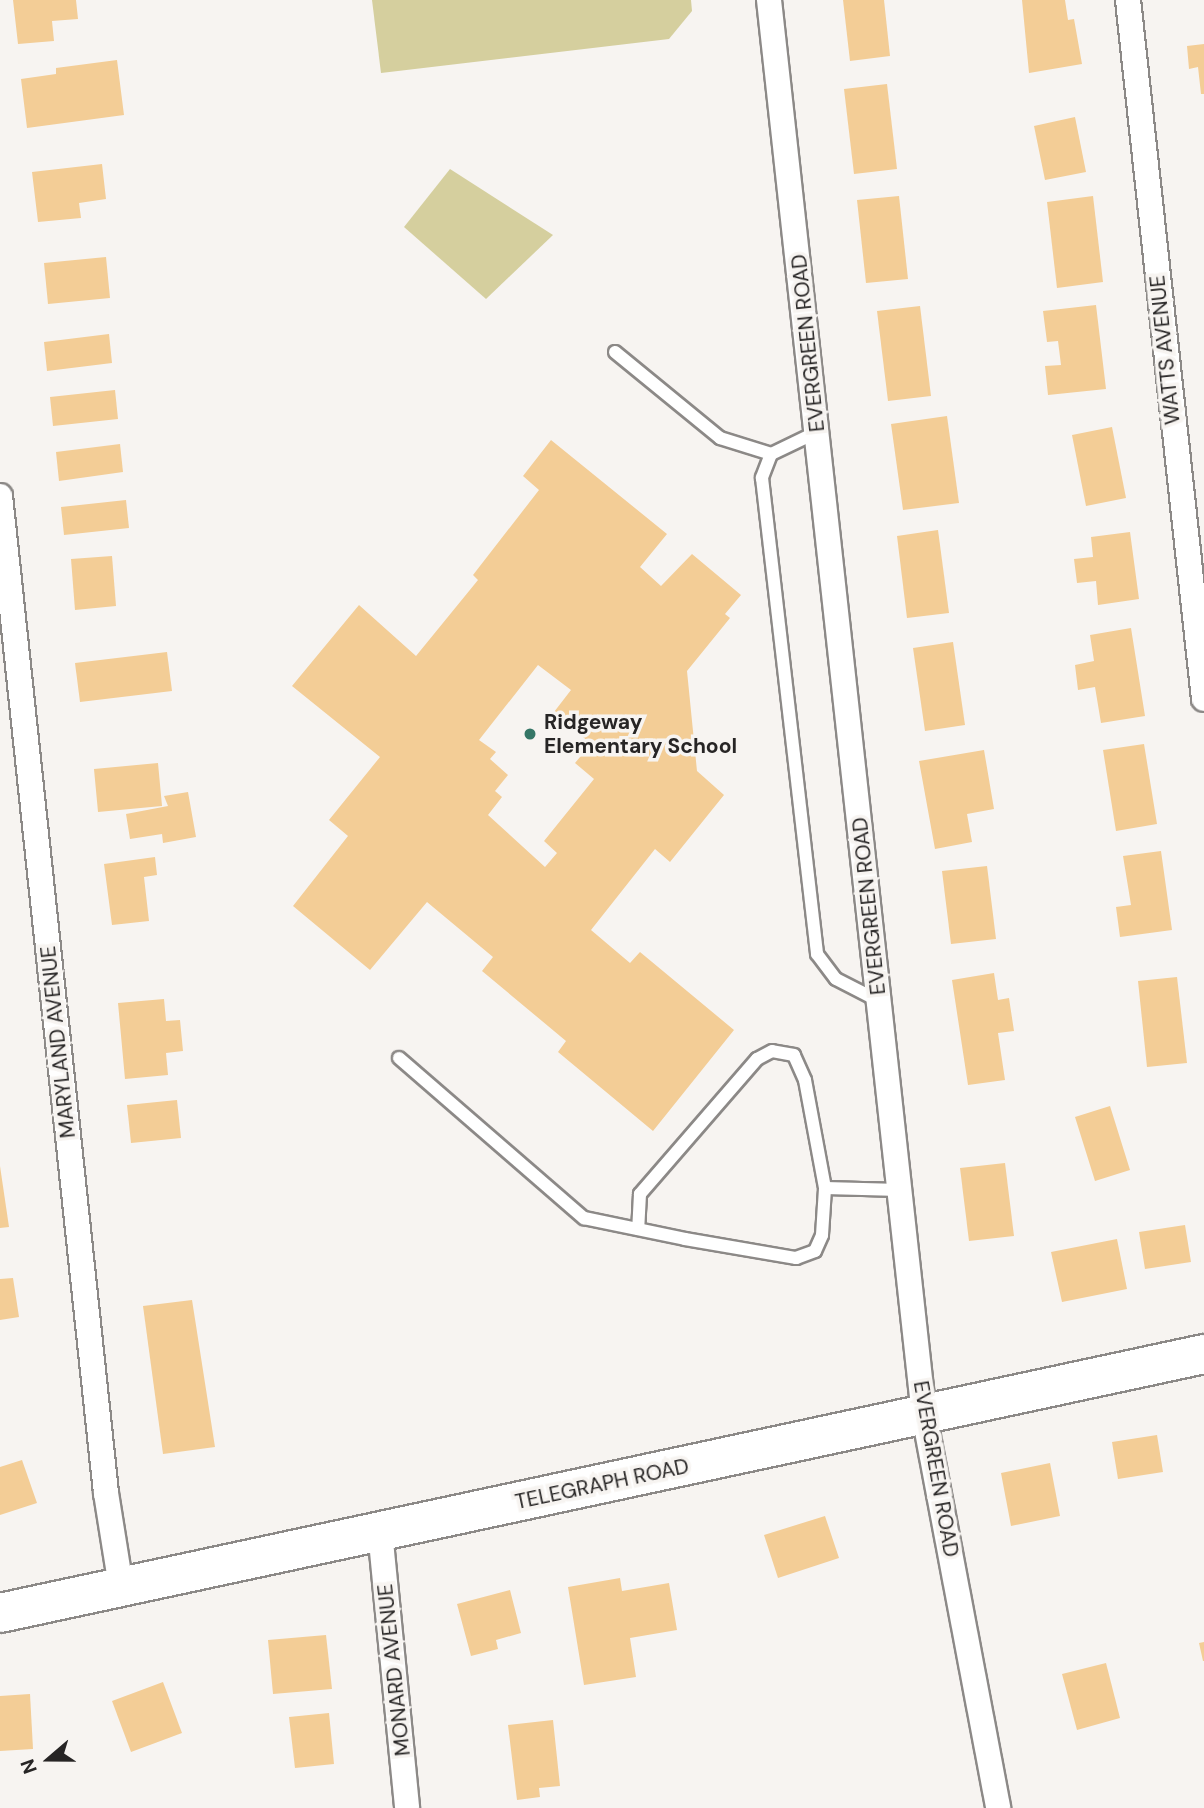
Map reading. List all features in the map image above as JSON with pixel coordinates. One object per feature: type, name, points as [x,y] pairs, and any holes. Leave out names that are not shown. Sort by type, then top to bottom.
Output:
[{"type":"main road","name":"TELEGRAPH ROAD","points":[[0,1613],[1204,1354]]},
{"type":"street","name":"EVERGREEN ROAD","points":[[769,0],[924,1415],[998,1808]]},
{"type":"street","name":"WATTS AVENUE","points":[[1128,0],[1204,699]]},
{"type":"street","name":"MARYLAND AVENUE","points":[[0,496],[6,611],[106,1493],[121,1587]]},
{"type":"street","name":"MONARD AVENUE","points":[[380,1531],[407,1808]]},
{"type":"lane","points":[[615,352],[720,438],[771,454],[817,432]]},
{"type":"lane","points":[[771,454],[762,478],[817,954],[836,979],[879,1001]]},
{"type":"lane","points":[[399,1058],[584,1218],[638,1229],[796,1258],[815,1251],[822,1235],[825,1188],[805,1080],[794,1055],[772,1051],[757,1059],[640,1194],[638,1229]]},
{"type":"lane","points":[[825,1188],[900,1190]]},
{"type":"shaded area","points":[[372,0],[691,0],[692,11],[669,39],[381,73]]},
{"type":"shaded area","points":[[450,169],[553,235],[486,299],[404,227]]},
{"type":"building","points":[[13,0],[76,0],[78,19],[52,21],[54,41],[18,44]]},
{"type":"building","points":[[843,0],[884,0],[890,56],[850,61]]},
{"type":"building","points":[[1022,0],[1065,0],[1068,20],[1074,19],[1082,64],[1029,73]]},
{"type":"building","points":[[1204,44],[1204,94],[1201,94],[1198,67],[1189,69],[1187,46]]},
{"type":"building","points":[[117,60],[124,115],[27,128],[21,79],[56,74],[56,68]]},
{"type":"building","points":[[887,84],[897,169],[854,174],[844,89]]},
{"type":"building","points":[[1075,117],[1086,172],[1045,180],[1034,126]]},
{"type":"building","points":[[102,164],[106,199],[79,203],[81,218],[38,222],[32,172]]},
{"type":"building","points":[[899,196],[908,279],[866,283],[857,200]]},
{"type":"building","points":[[1093,196],[1103,282],[1057,288],[1047,202]]},
{"type":"building","points":[[106,257],[110,298],[48,304],[44,263]]},
{"type":"building","points":[[1096,305],[1106,389],[1048,395],[1045,366],[1061,365],[1058,341],[1047,342],[1043,311]]},
{"type":"building","points":[[920,306],[931,396],[888,401],[877,311]]},
{"type":"building","points":[[109,334],[112,363],[47,371],[44,342]]},
{"type":"building","points":[[115,390],[118,419],[53,426],[50,397]]},
{"type":"building","points":[[947,416],[959,503],[903,510],[891,424]]},
{"type":"building","points":[[1112,427],[1126,498],[1086,506],[1072,435]]},
{"type":"building","points":[[551,440],[667,534],[640,567],[661,586],[692,554],[741,595],[725,614],[730,618],[687,671],[697,771],[724,795],[670,862],[655,849],[591,930],[630,963],[640,952],[734,1030],[653,1131],[558,1052],[566,1041],[482,971],[493,957],[427,902],[370,970],[293,906],[348,836],[329,820],[380,757],[292,686],[359,605],[416,656],[478,580],[473,575],[539,490],[523,476]],"holes":[[[538,665],[571,690],[554,712],[591,744],[575,763],[594,779],[544,841],[557,853],[545,867],[488,815],[502,797],[495,791],[508,775],[490,759],[496,752],[479,740]]]},
{"type":"building","points":[[120,444],[123,472],[59,481],[56,452]]},
{"type":"building","points":[[126,500],[129,528],[64,535],[61,507]]},
{"type":"building","points":[[938,530],[949,613],[907,618],[897,536]]},
{"type":"building","points":[[1130,532],[1139,599],[1098,605],[1096,581],[1077,583],[1074,559],[1093,557],[1091,537]]},
{"type":"building","points":[[112,556],[116,606],[75,610],[71,559]]},
{"type":"building","points":[[1131,628],[1145,716],[1101,723],[1095,687],[1078,690],[1075,665],[1094,661],[1090,635]]},
{"type":"building","points":[[953,642],[965,725],[925,731],[913,648]]},
{"type":"building","points":[[167,652],[172,691],[80,702],[75,663]]},
{"type":"building","points":[[1144,744],[1157,824],[1116,831],[1103,750]]},
{"type":"building","points":[[984,750],[994,809],[967,814],[972,842],[935,849],[919,761]]},
{"type":"building","points":[[158,763],[162,806],[98,812],[94,769]]},
{"type":"building","points":[[188,792],[196,837],[163,843],[162,834],[130,839],[126,814],[168,806],[164,796]]},
{"type":"building","points":[[1161,851],[1172,930],[1120,937],[1116,907],[1131,905],[1123,856]]},
{"type":"building","points":[[155,857],[157,875],[144,877],[149,921],[112,925],[104,864]]},
{"type":"building","points":[[987,866],[996,939],[951,944],[942,871]]},
{"type":"building","points":[[994,973],[998,1000],[1009,998],[1014,1031],[998,1033],[1005,1080],[968,1085],[952,980]]},
{"type":"building","points":[[1177,977],[1187,1063],[1147,1067],[1138,981]]},
{"type":"building","points":[[164,999],[166,1021],[180,1020],[183,1051],[166,1053],[168,1075],[125,1079],[118,1003]]},
{"type":"building","points":[[177,1100],[181,1138],[131,1143],[127,1105]]},
{"type":"building","points":[[1110,1106],[1130,1170],[1095,1181],[1075,1117]]},
{"type":"building","points":[[1005,1163],[1014,1236],[969,1241],[960,1168]]},
{"type":"building","points":[[0,1166],[9,1227],[0,1228]]},
{"type":"building","points":[[1185,1225],[1191,1262],[1145,1269],[1139,1232]]},
{"type":"building","points":[[1117,1239],[1127,1289],[1062,1302],[1051,1252]]},
{"type":"building","points":[[13,1278],[19,1317],[0,1320],[0,1279]]},
{"type":"building","points":[[192,1300],[215,1447],[163,1454],[143,1306]]},
{"type":"building","points":[[1157,1435],[1163,1472],[1118,1479],[1112,1442]]},
{"type":"building","points":[[22,1460],[37,1503],[0,1515],[0,1467]]},
{"type":"building","points":[[1050,1463],[1060,1516],[1011,1526],[1001,1473]]},
{"type":"building","points":[[825,1516],[839,1558],[778,1578],[764,1535]]},
{"type":"building","points":[[620,1578],[622,1591],[669,1583],[677,1630],[630,1638],[636,1677],[584,1685],[568,1587]]},
{"type":"building","points":[[510,1590],[521,1633],[496,1640],[498,1649],[471,1656],[457,1604]]},
{"type":"building","points":[[326,1635],[332,1689],[273,1694],[268,1640]]},
{"type":"building","points":[[1204,1642],[1204,1661],[1203,1661],[1199,1643]]},
{"type":"building","points":[[1106,1663],[1120,1718],[1077,1730],[1062,1674]]},
{"type":"building","points":[[163,1682],[182,1733],[131,1752],[112,1701]]},
{"type":"building","points":[[30,1694],[33,1749],[0,1751],[0,1696]]},
{"type":"building","points":[[329,1713],[334,1764],[295,1768],[289,1717]]},
{"type":"building","points":[[553,1720],[560,1786],[539,1788],[540,1797],[517,1800],[508,1725]]},
{"type":"place","name":"Ridgeway Elementary School","points":[[530,734]]}]
